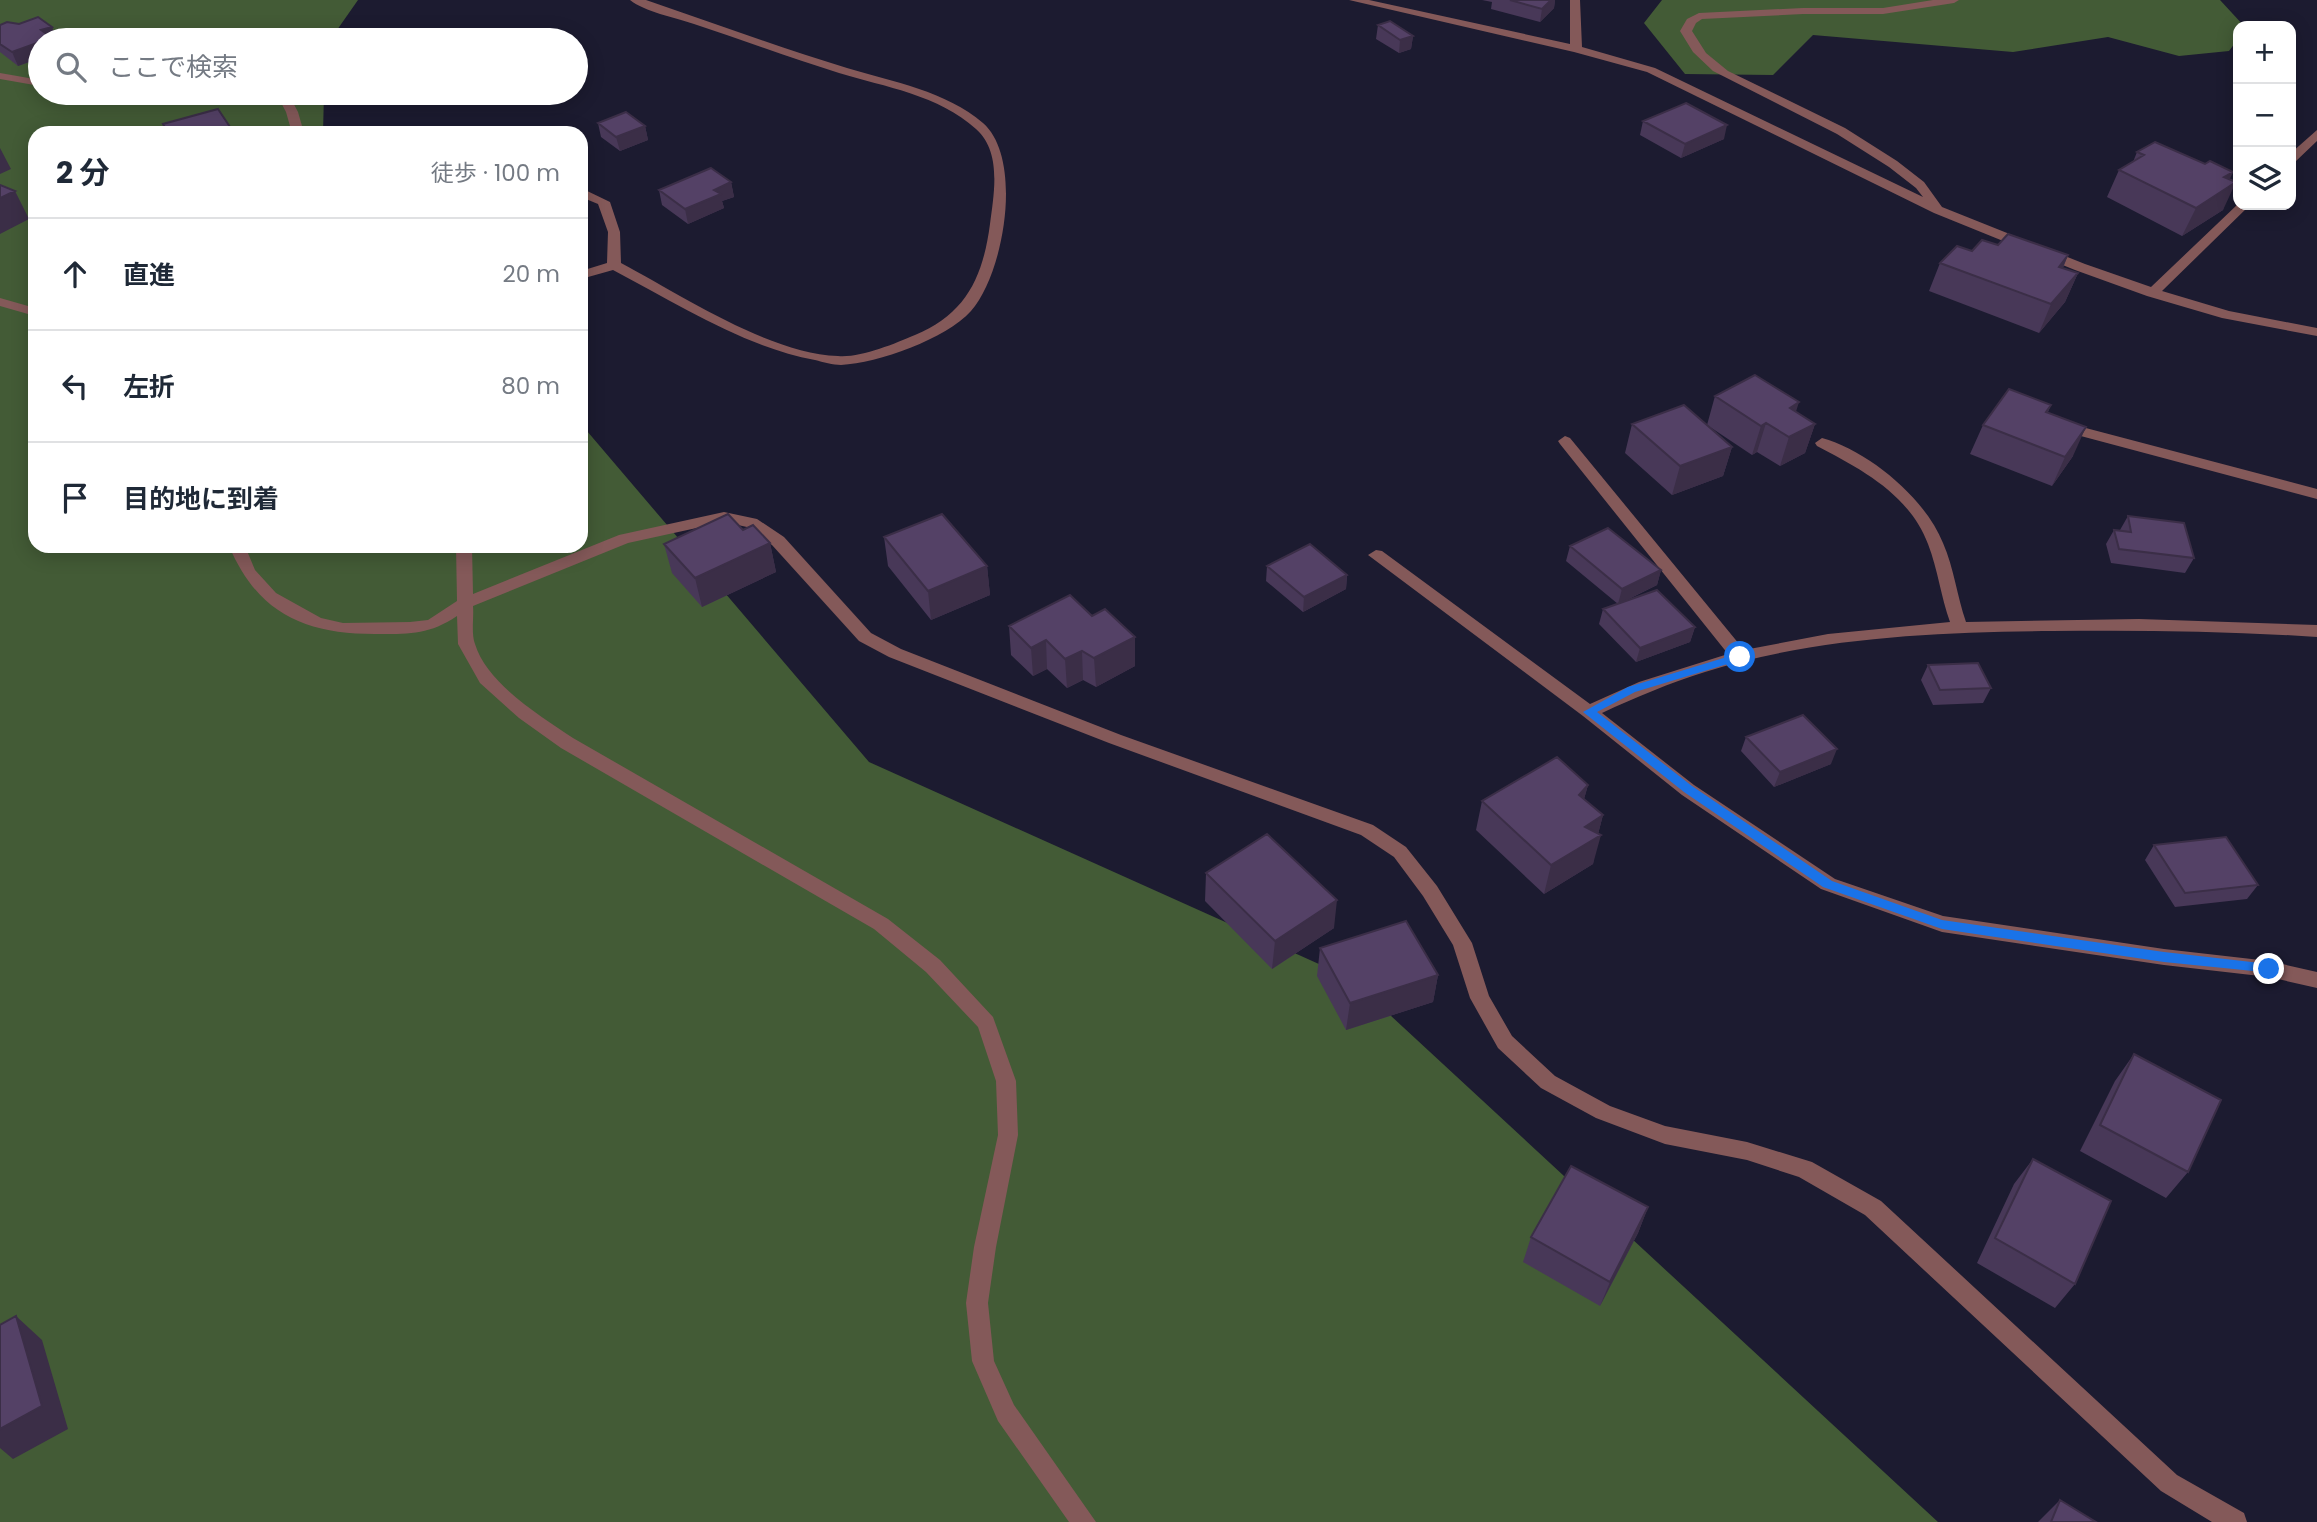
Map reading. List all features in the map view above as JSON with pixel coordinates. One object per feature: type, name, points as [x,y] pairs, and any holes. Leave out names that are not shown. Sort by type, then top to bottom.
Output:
[{"type":"street","points":[[588,273],[614,265],[752,338],[794,352],[840,361],[894,349],[937,331],[966,308],[985,277],[996,226],[1001,174],[995,146],[981,127],[955,108],[911,90],[842,70],[635,0]]},
{"type":"street","points":[[1354,0],[1576,48],[1651,70],[1938,210],[2152,293],[2227,315],[2317,332]]},
{"type":"street","points":[[1575,0],[1576,48]]},
{"type":"street","points":[[1938,210],[1920,185],[1883,157],[1842,131],[1705,61],[1686,31],[1691,21],[1699,16],[1803,11],[1883,11],[1954,0]]},
{"type":"street","points":[[0,76],[28,81]]},
{"type":"street","points":[[288,105],[296,126]]},
{"type":"street","points":[[2296,154],[2317,134]]},
{"type":"street","points":[[588,193],[604,202],[614,232],[614,265]]},
{"type":"street","points":[[2152,293],[2239,210]]},
{"type":"street","points":[[0,302],[28,310]]},
{"type":"street","points":[[2082,432],[2317,494]]},
{"type":"street","points":[[1566,441],[1740,657]]},
{"type":"street","points":[[1822,443],[1891,482],[1916,506],[1943,564],[1951,607],[1961,628]]},
{"type":"street","points":[[240,553],[248,572],[270,597],[317,623],[344,629],[410,628],[432,625],[466,603],[624,539],[694,521],[724,517],[752,523],[778,541],[865,638],[895,653],[1115,739],[1367,830],[1399,852],[1430,891],[1462,943],[1480,998],[1505,1042],[1548,1082],[1603,1112],[1665,1135],[1747,1151],[1805,1169],[1873,1208],[2169,1483],[2235,1522]]},
{"type":"street","points":[[464,553],[466,644],[486,680],[525,714],[567,743],[881,925],[933,966],[986,1023],[1006,1081],[1008,1135],[985,1247],[977,1303],[982,1360],[1006,1413],[1084,1522]]},
{"type":"street","points":[[1376,555],[1688,789],[1828,884],[1942,925],[2124,952],[2269,969],[2317,980]]},
{"type":"street","points":[[1588,712],[1632,689],[1740,657],[1888,632],[2028,625],[2215,625],[2317,631]]},
{"type":"green space","points":[[0,0],[358,0],[338,28],[28,28],[28,105],[324,105],[323,126],[28,126],[28,553],[588,553],[588,432],[869,762],[1350,978],[1938,1522],[0,1522]]},
{"type":"green space","points":[[1662,0],[2220,0],[2239,21],[2233,21],[2233,46],[2229,51],[2179,56],[2108,37],[2013,52],[1813,35],[1773,75],[1685,74],[1644,23]]},
{"type":"building","points":[[1510,0],[1551,0],[1542,9]]},
{"type":"building","points":[[38,17],[52,27],[28,28],[28,46],[12,52],[0,44],[0,25],[7,22],[19,24]]},
{"type":"building","points":[[1390,21],[1413,36],[1400,40],[1378,25]]},
{"type":"building","points":[[1686,103],[1727,125],[1685,144],[1643,121]]},
{"type":"building","points":[[218,109],[229,126],[164,126],[163,124]]},
{"type":"building","points":[[626,112],[645,126],[616,137],[598,123]]},
{"type":"building","points":[[2155,142],[2205,164],[2210,161],[2233,172],[2224,177],[2233,181],[2233,184],[2196,208],[2119,170],[2144,155],[2137,152]]},
{"type":"building","points":[[711,168],[731,182],[714,190],[721,194],[685,209],[659,190]]},
{"type":"building","points":[[0,185],[15,191],[0,198]]},
{"type":"building","points":[[2008,234],[2068,255],[2059,267],[2078,273],[2051,304],[1940,263],[1957,246],[1972,251],[1982,240],[1998,245]]},
{"type":"building","points":[[1755,375],[1799,402],[1790,408],[1815,424],[1789,437],[1766,423],[1761,426],[1715,396]]},
{"type":"building","points":[[2009,389],[2051,405],[2046,412],[2086,427],[2065,457],[1983,425]]},
{"type":"building","points":[[1684,405],[1732,447],[1680,466],[1632,424]]},
{"type":"building","points":[[728,514],[743,530],[753,525],[770,543],[695,578],[664,544]]},
{"type":"building","points":[[942,514],[987,566],[928,591],[884,537]]},
{"type":"building","points":[[2128,516],[2184,523],[2194,558],[2119,549],[2114,530],[2131,532]]},
{"type":"building","points":[[1608,528],[1661,570],[1622,589],[1570,546]]},
{"type":"building","points":[[1310,544],[1347,575],[1304,597],[1267,566]]},
{"type":"building","points":[[1657,590],[1695,627],[1640,648],[1603,609]]},
{"type":"building","points":[[1070,595],[1092,616],[1105,609],[1135,637],[1094,658],[1082,651],[1065,659],[1046,640],[1031,648],[1009,626]]},
{"type":"building","points":[[1978,663],[1991,688],[1940,690],[1928,665]]},
{"type":"building","points":[[1803,715],[1837,749],[1780,772],[1746,737]]},
{"type":"building","points":[[1557,757],[1588,785],[1579,795],[1603,815],[1585,827],[1601,835],[1551,865],[1482,801]]},
{"type":"building","points":[[1267,834],[1337,900],[1275,941],[1206,873]]},
{"type":"building","points":[[2226,837],[2258,885],[2185,893],[2154,845]]},
{"type":"building","points":[[1406,921],[1438,975],[1350,1003],[1320,948]]},
{"type":"building","points":[[2134,1054],[2221,1100],[2188,1172],[2100,1125]]},
{"type":"building","points":[[2033,1159],[2111,1201],[2075,1284],[1995,1238]]},
{"type":"building","points":[[1571,1166],[1648,1207],[1610,1282],[1531,1237]]},
{"type":"building","points":[[16,1316],[42,1406],[0,1429],[0,1325]]},
{"type":"building","points":[[2060,1500],[2096,1522],[2051,1522]]},
{"type":"route","points":[[1740,657],[1632,689],[1588,712],[1688,789],[1828,884],[1942,925],[2007,936],[2269,969]]}]
